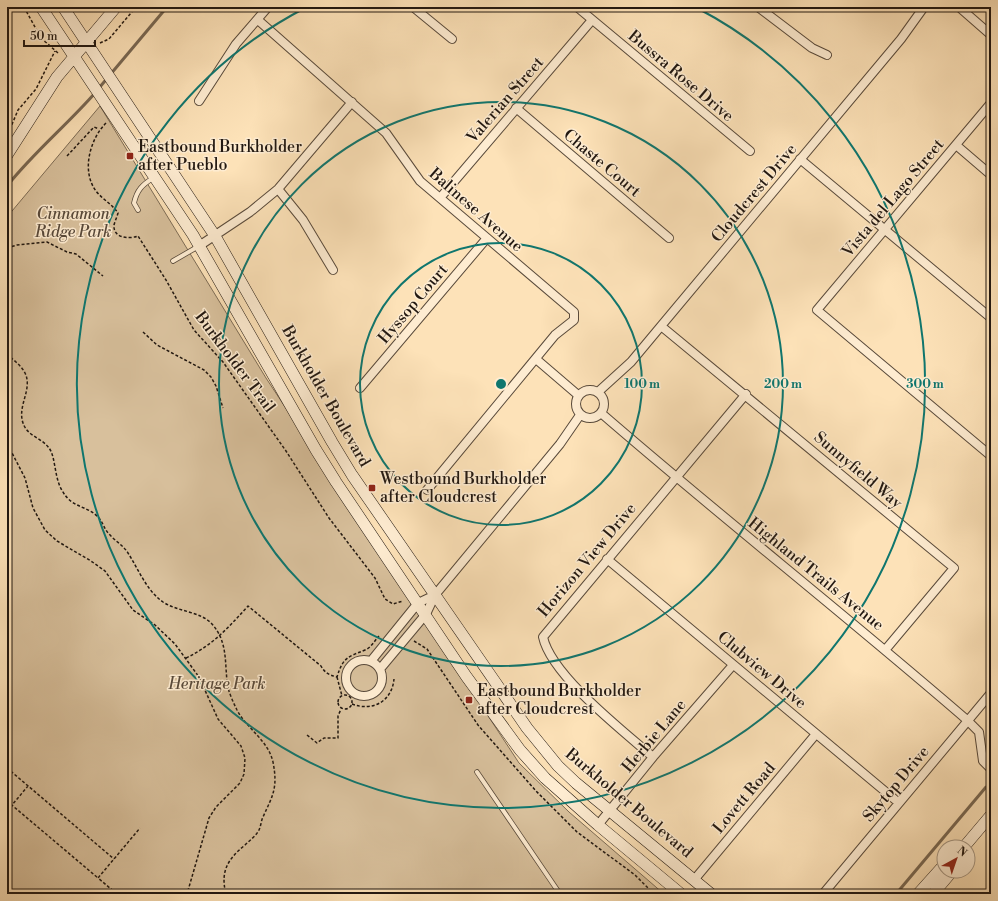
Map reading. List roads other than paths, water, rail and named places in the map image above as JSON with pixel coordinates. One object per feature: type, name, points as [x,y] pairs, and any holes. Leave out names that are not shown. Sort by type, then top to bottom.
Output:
[{"type":"main road","points":[[41,7],[199,246],[316,450],[466,676],[520,750],[545,778],[598,825],[681,894]]},
{"type":"main road","name":"Burkholder Boulevard","points":[[63,7],[87,42],[92,53],[215,236],[332,442],[435,595],[542,747],[576,783],[711,894]]},
{"type":"main road","points":[[7,155],[57,77],[116,7]]},
{"type":"main road","points":[[971,839],[991,815]]},
{"type":"main road","points":[[918,894],[936,874]]},
{"type":"main road","points":[[933,894],[946,879]]},
{"type":"street","points":[[199,101],[236,44],[268,7]]},
{"type":"street","points":[[413,7],[452,39]]},
{"type":"street","name":"Bussra Rose Drive","points":[[577,7],[750,151]]},
{"type":"street","points":[[758,7],[812,48],[826,55]]},
{"type":"street","name":"Cloudcrest Drive","points":[[598,392],[631,362],[662,326],[901,39],[924,7]]},
{"type":"street","points":[[959,7],[991,35]]},
{"type":"street","name":"Balinese Avenue","points":[[258,20],[386,133],[420,181],[574,312],[574,320],[555,335],[536,359]]},
{"type":"street","name":"Valerian Street","points":[[440,198],[592,20]]},
{"type":"street","points":[[199,246],[250,212],[278,189],[352,102]]},
{"type":"street","name":"Vista del Lago Street","points":[[991,103],[817,310],[991,456]]},
{"type":"street","name":"Chaste Court","points":[[516,108],[669,238]]},
{"type":"street","points":[[956,145],[991,175]]},
{"type":"street","points":[[800,159],[991,318]]},
{"type":"street","points":[[278,189],[303,220],[333,270]]},
{"type":"street","name":"Hyssop Court","points":[[360,388],[487,238]]},
{"type":"street","name":"Sunnyfield Way","points":[[662,326],[746,394],[954,568],[886,649]]},
{"type":"street","points":[[427,490],[536,359],[578,395]]},
{"type":"street","points":[[592,389],[598,392],[604,402],[601,413],[591,418],[580,414],[576,405],[578,395],[584,390],[592,389]]},
{"type":"street","name":"Horizon View Drive","points":[[653,758],[595,708],[565,674],[545,646],[543,637],[548,628],[746,394]]},
{"type":"street","name":"Highland Trails Avenue","points":[[601,413],[886,649],[967,720],[979,732],[983,761],[991,769]]},
{"type":"street","points":[[380,669],[426,614],[435,595],[560,444],[580,414]]},
{"type":"street","name":"Clubview Drive","points":[[607,559],[899,803]]},
{"type":"street","points":[[371,661],[418,603],[435,595]]},
{"type":"street","points":[[359,661],[371,661],[380,669],[382,674],[382,684],[376,693],[361,696],[352,691],[346,677],[350,667],[359,661]]},
{"type":"street","name":"Herbie Lane","points":[[598,825],[733,665]]},
{"type":"street","name":"Skytop Drive","points":[[823,894],[991,693]]},
{"type":"street","name":"Lovett Road","points":[[694,880],[816,734]]},
{"type":"lane","points":[[138,210],[134,203],[136,194],[140,186],[154,177]]},
{"type":"lane","points":[[173,261],[199,246]]},
{"type":"lane","points":[[477,772],[560,894]]},
{"type":"waterway","points":[[99,88],[167,7]]},
{"type":"waterway","points":[[7,186],[28,162],[95,93]]},
{"type":"waterway","points":[[896,894],[986,787]]},
{"type":"place","name":"Eastbound Burkholder after Pueblo","points":[[130,156]]},
{"type":"place","name":"Westbound Burkholder after Cloudcrest","points":[[372,488]]},
{"type":"place","name":"Eastbound Burkholder after Cloudcrest","points":[[469,700]]},
{"type":"park label","name":"Cinnamon Ridge Park","points":[[73,223]]},
{"type":"park label","name":"Heritage Park","points":[[217,684]]}]
